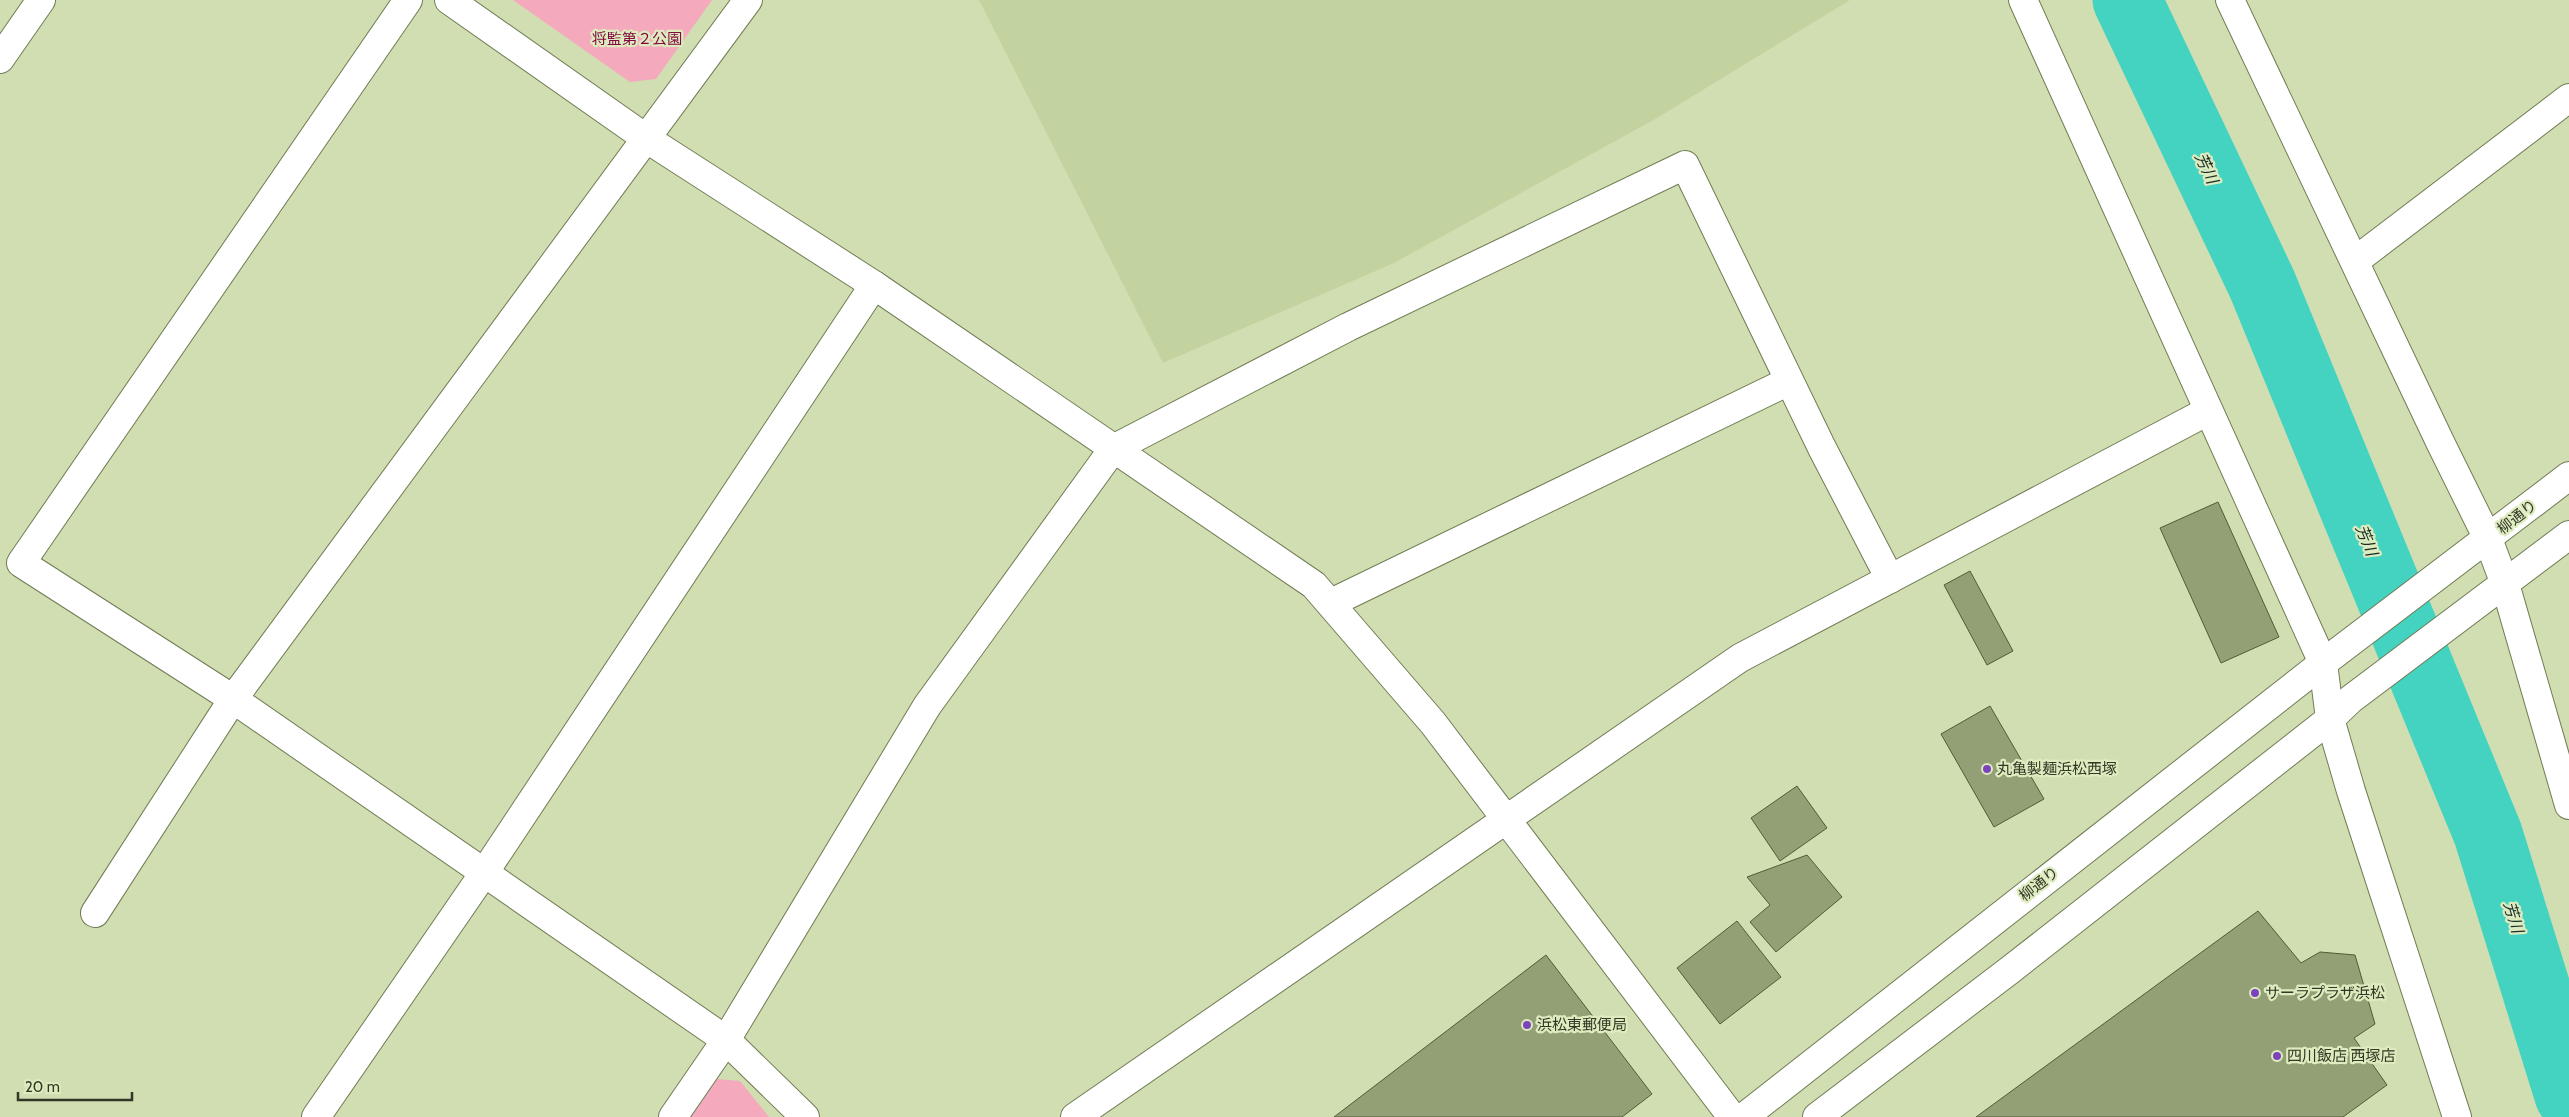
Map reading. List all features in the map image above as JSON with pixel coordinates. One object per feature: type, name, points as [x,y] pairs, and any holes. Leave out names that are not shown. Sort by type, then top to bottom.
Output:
[{"type":"street","points":[[0,59],[41,0]]},
{"type":"street","points":[[408,0],[21,563],[233,699],[726,1040],[805,1117]]},
{"type":"street","points":[[449,0],[648,139],[874,285],[1314,585],[1332,603],[1433,723],[1508,819],[1732,1117]]},
{"type":"street","points":[[95,913],[233,699],[648,139],[748,0]]},
{"type":"street","points":[[2023,0],[2208,410],[2329,659],[2330,719],[2354,800],[2457,1117]]},
{"type":"street","points":[[2230,0],[2440,444],[2488,539],[2505,584],[2569,805]]},
{"type":"street","points":[[2355,261],[2569,98]]},
{"type":"street","points":[[673,1117],[726,1040],[927,706],[1112,449],[1348,328],[1685,166],[1789,382],[1890,579]]},
{"type":"street","points":[[316,1117],[484,873],[874,285]]},
{"type":"street","points":[[1332,603],[1789,382]]},
{"type":"street","points":[[1075,1117],[1740,658],[2208,410]]},
{"type":"street","name":"柳通り","points":[[1744,1117],[2329,659],[2464,558],[2569,476]]},
{"type":"street","points":[[1818,1117],[2010,970],[2330,719],[2351,699],[2569,535]]},
{"type":"shaded area","points":[[979,0],[1850,0],[1657,118],[1394,263],[1163,363]]},
{"type":"green space","name":"将監第２公園","points":[[513,0],[712,0],[656,79],[630,82]]},
{"type":"green space","points":[[717,1079],[740,1081],[769,1117],[691,1117]]},
{"type":"building","points":[[2218,502],[2279,637],[2221,663],[2160,528]]},
{"type":"building","points":[[1970,571],[2013,651],[1987,665],[1944,585]]},
{"type":"building","points":[[1990,706],[2044,799],[1994,827],[1941,734]]},
{"type":"building","points":[[1797,786],[1827,828],[1780,861],[1751,818]]},
{"type":"building","points":[[1807,855],[1842,897],[1776,952],[1750,922],[1770,905],[1747,877]]},
{"type":"building","name":"サーラプラザ浜松","points":[[2258,911],[2301,963],[2320,952],[2355,955],[2375,1024],[2354,1038],[2387,1085],[2343,1117],[1976,1117]]},
{"type":"building","points":[[1737,921],[1781,977],[1720,1024],[1677,968]]},
{"type":"building","name":"浜松東郵便局","points":[[1546,955],[1652,1094],[1622,1117],[1334,1117]]},
{"type":"waterway","name":"芳川","points":[[2127,0],[2262,284],[2488,834],[2569,1095]]},
{"type":"place","name":"丸亀製麺浜松西塚","points":[[1987,769]]},
{"type":"place","name":"サーラプラザ浜松","points":[[2255,993]]},
{"type":"place","name":"浜松東郵便局","points":[[1527,1025]]},
{"type":"place","name":"四川飯店 西塚店","points":[[2277,1056]]}]
